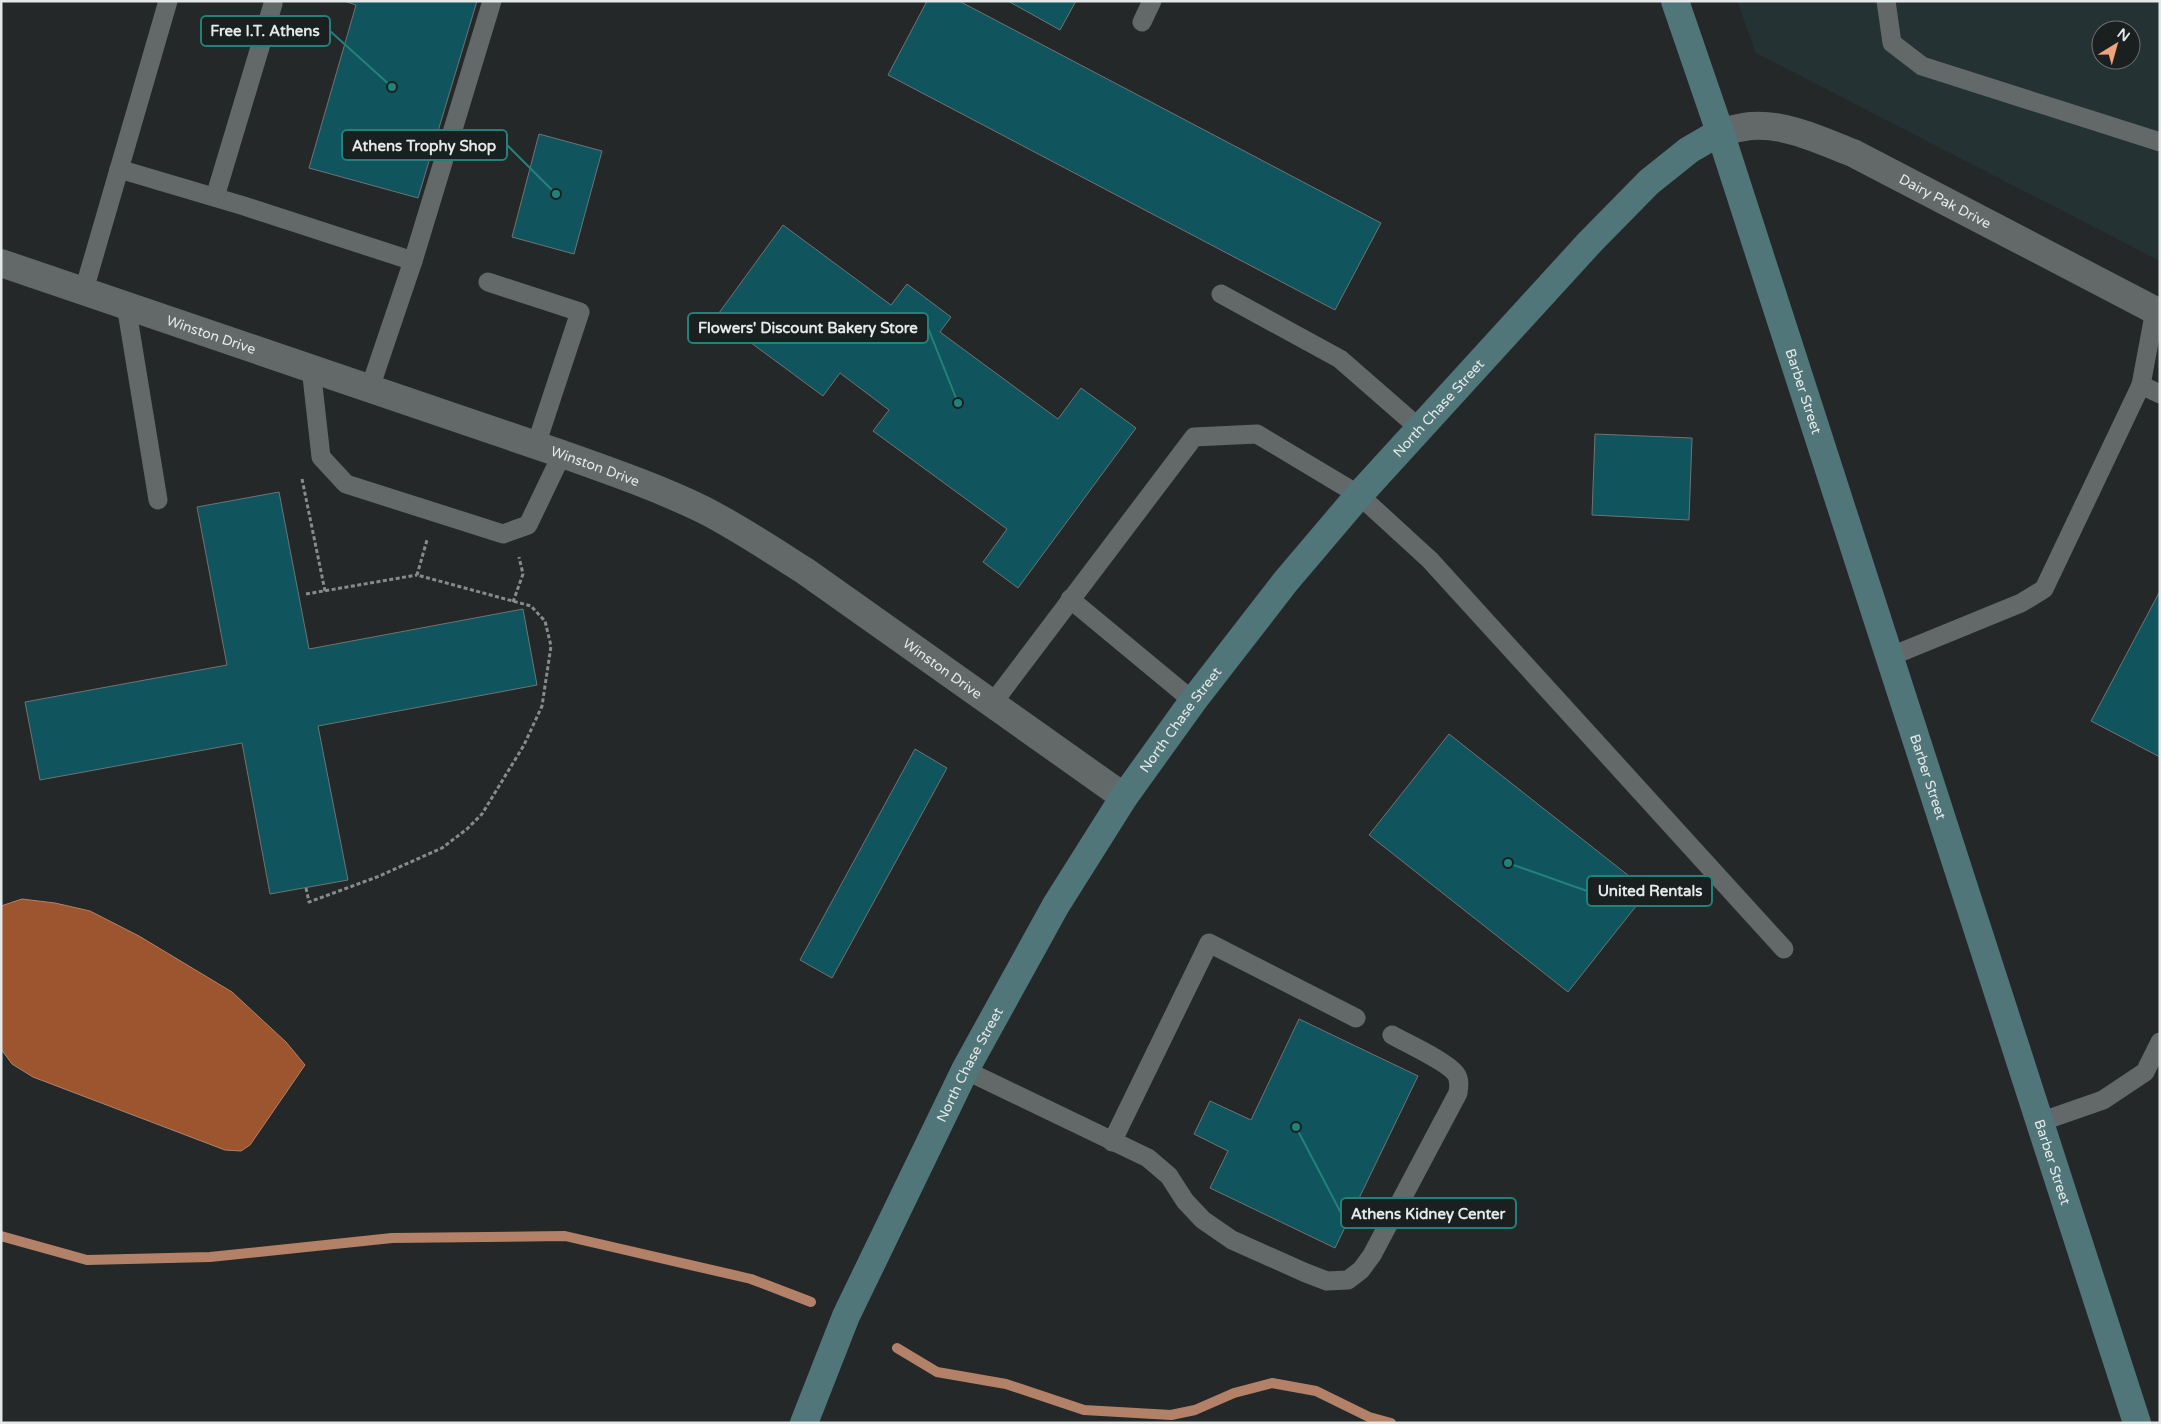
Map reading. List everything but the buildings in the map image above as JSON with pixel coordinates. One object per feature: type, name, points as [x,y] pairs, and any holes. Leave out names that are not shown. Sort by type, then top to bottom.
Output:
[{"type":"main road","name":"Barber Street","points":[[1675,1],[1720,132],[2137,1423]]},
{"type":"main road","name":"North Chase Street","points":[[804,1423],[846,1316],[965,1070],[1056,905],[1124,797],[1194,701],[1292,574],[1419,428],[1590,242],[1650,182],[1689,150],[1720,132]]},
{"type":"street","name":"Dairy Pak Drive","points":[[1720,132],[1752,126],[1780,128],[1853,153],[2157,311]]},
{"type":"street","name":"Winston Drive","points":[[1,263],[562,454],[654,488],[703,510],[755,539],[805,571],[1124,797]]},
{"type":"lane","points":[[84,290],[168,1]]},
{"type":"lane","points":[[370,388],[413,261],[492,1]]},
{"type":"lane","points":[[1142,22],[1152,1]]},
{"type":"lane","points":[[1886,1],[1892,43],[1922,66],[2160,142]]},
{"type":"lane","points":[[215,198],[273,4]]},
{"type":"lane","points":[[119,169],[413,261]]},
{"type":"lane","points":[[488,282],[580,312],[536,445]]},
{"type":"lane","points":[[1221,294],[1340,359],[1419,428]]},
{"type":"lane","points":[[126,305],[158,500]]},
{"type":"lane","points":[[1889,657],[2021,603],[2044,589],[2141,386],[2157,311]]},
{"type":"lane","points":[[312,368],[320,452],[346,484],[503,534],[521,528],[562,454]]},
{"type":"lane","points":[[2141,386],[2160,394]]},
{"type":"lane","points":[[992,704],[1194,438],[1257,434],[1359,495],[1430,560],[1784,949]]},
{"type":"lane","points":[[1070,599],[1194,701]]},
{"type":"lane","points":[[1112,1142],[1210,943],[1356,1018]]},
{"type":"lane","points":[[965,1070],[1148,1158],[1169,1176],[1184,1201],[1204,1220],[1232,1240],[1327,1281],[1348,1280],[1361,1270],[1372,1255],[1458,1093],[1460,1083],[1456,1073],[1447,1065],[1392,1036]]},
{"type":"lane","points":[[2040,1122],[2103,1100],[2145,1072],[2160,1042]]},
{"type":"path","points":[[320,452],[297,453],[325,591]]},
{"type":"path","points":[[417,575],[435,513]]},
{"type":"path","points":[[513,602],[523,574],[521,528]]},
{"type":"path","points":[[306,594],[417,575],[531,606],[545,621],[551,646],[542,706],[524,745],[482,814],[442,848],[377,877],[309,902],[306,888]]},
{"type":"shaded area","points":[[1737,1],[2160,1],[2160,261],[1756,53]]},
{"type":"shaded area","points":[[22,899],[55,903],[90,911],[139,936],[232,992],[286,1042],[305,1065],[250,1145],[241,1151],[225,1150],[33,1077],[12,1064],[1,1049],[1,906]]},
{"type":"waterway","points":[[1,1236],[87,1260],[210,1257],[392,1238],[565,1236],[751,1279],[811,1302]]},
{"type":"waterway","points":[[897,1348],[937,1372],[1006,1384],[1084,1410],[1171,1415],[1195,1410],[1234,1393],[1272,1383],[1316,1391],[1369,1417],[1391,1423]]},
{"type":"place","name":"Free I.T. Athens","points":[[392,87]]},
{"type":"place","name":"Athens Trophy Shop","points":[[556,194]]},
{"type":"place","name":"Flowers' Discount Bakery Store","points":[[958,403]]},
{"type":"place","name":"United Rentals","points":[[1508,863]]},
{"type":"place","name":"Athens Kidney Center","points":[[1296,1127]]}]
